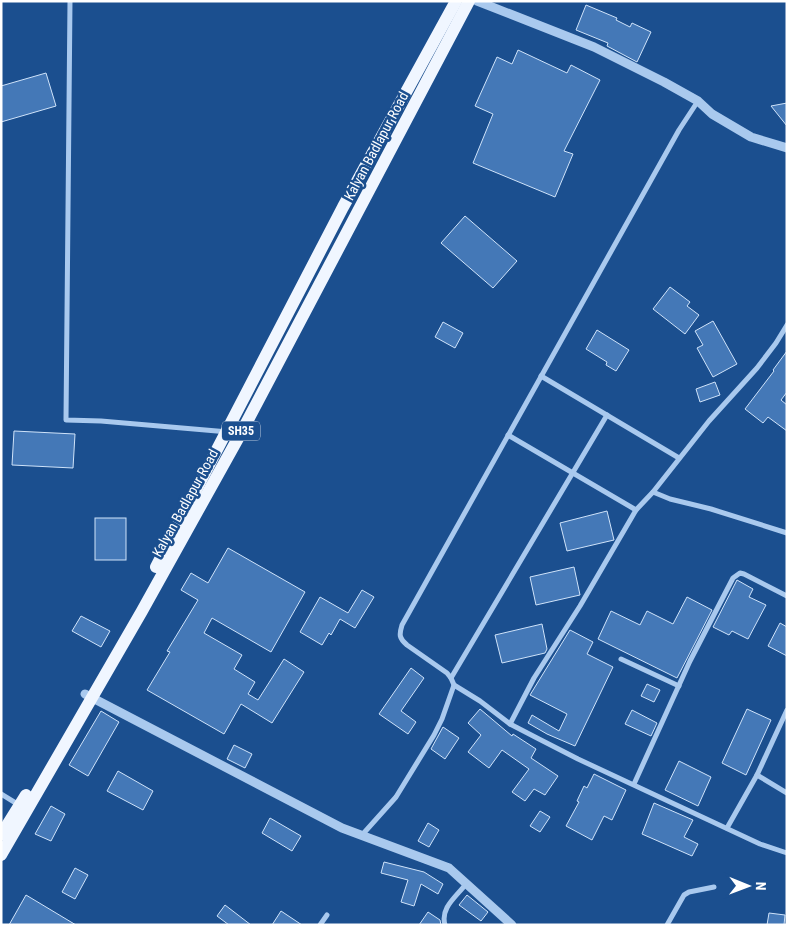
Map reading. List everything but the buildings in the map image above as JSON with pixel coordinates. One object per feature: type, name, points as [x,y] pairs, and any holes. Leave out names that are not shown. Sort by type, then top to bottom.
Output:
[{"type":"main road","name":"Kalyan Badlapur Road","points":[[2,846],[19,805],[88,696],[348,198],[456,1]]},
{"type":"main road","name":"Kalyan Badlapur Road","points":[[2,846],[241,433],[469,1]]},
{"type":"street","points":[[70,1],[66,420],[101,421],[241,433]]},
{"type":"street","points":[[477,1],[594,48],[698,101],[712,114],[750,137],[787,148]]},
{"type":"street","points":[[698,101],[674,139],[508,435],[402,625],[400,634],[406,645],[446,673],[454,685],[480,701],[510,724],[578,759],[787,854]]},
{"type":"street","points":[[510,724],[534,678],[580,606],[636,510],[653,492],[709,421],[758,368],[787,325]]},
{"type":"street","points":[[541,376],[679,458]]},
{"type":"street","points":[[451,678],[607,415]]},
{"type":"street","points":[[508,435],[636,510]]},
{"type":"street","points":[[653,492],[670,499],[787,532]]},
{"type":"street","points":[[634,784],[690,661],[733,578],[736,575],[744,574],[787,596]]},
{"type":"street","points":[[621,659],[679,686]]},
{"type":"street","points":[[362,835],[396,797],[434,735],[454,685]]},
{"type":"street","points":[[88,696],[342,828],[449,868],[512,925]]},
{"type":"street","points":[[727,828],[757,775],[787,710]]},
{"type":"street","points":[[757,775],[787,793]]},
{"type":"street","points":[[1,794],[19,805]]},
{"type":"street","points":[[445,925],[443,918],[445,909],[466,884]]},
{"type":"street","points":[[667,925],[688,892],[714,887]]},
{"type":"street","points":[[320,925],[326,915]]}]
